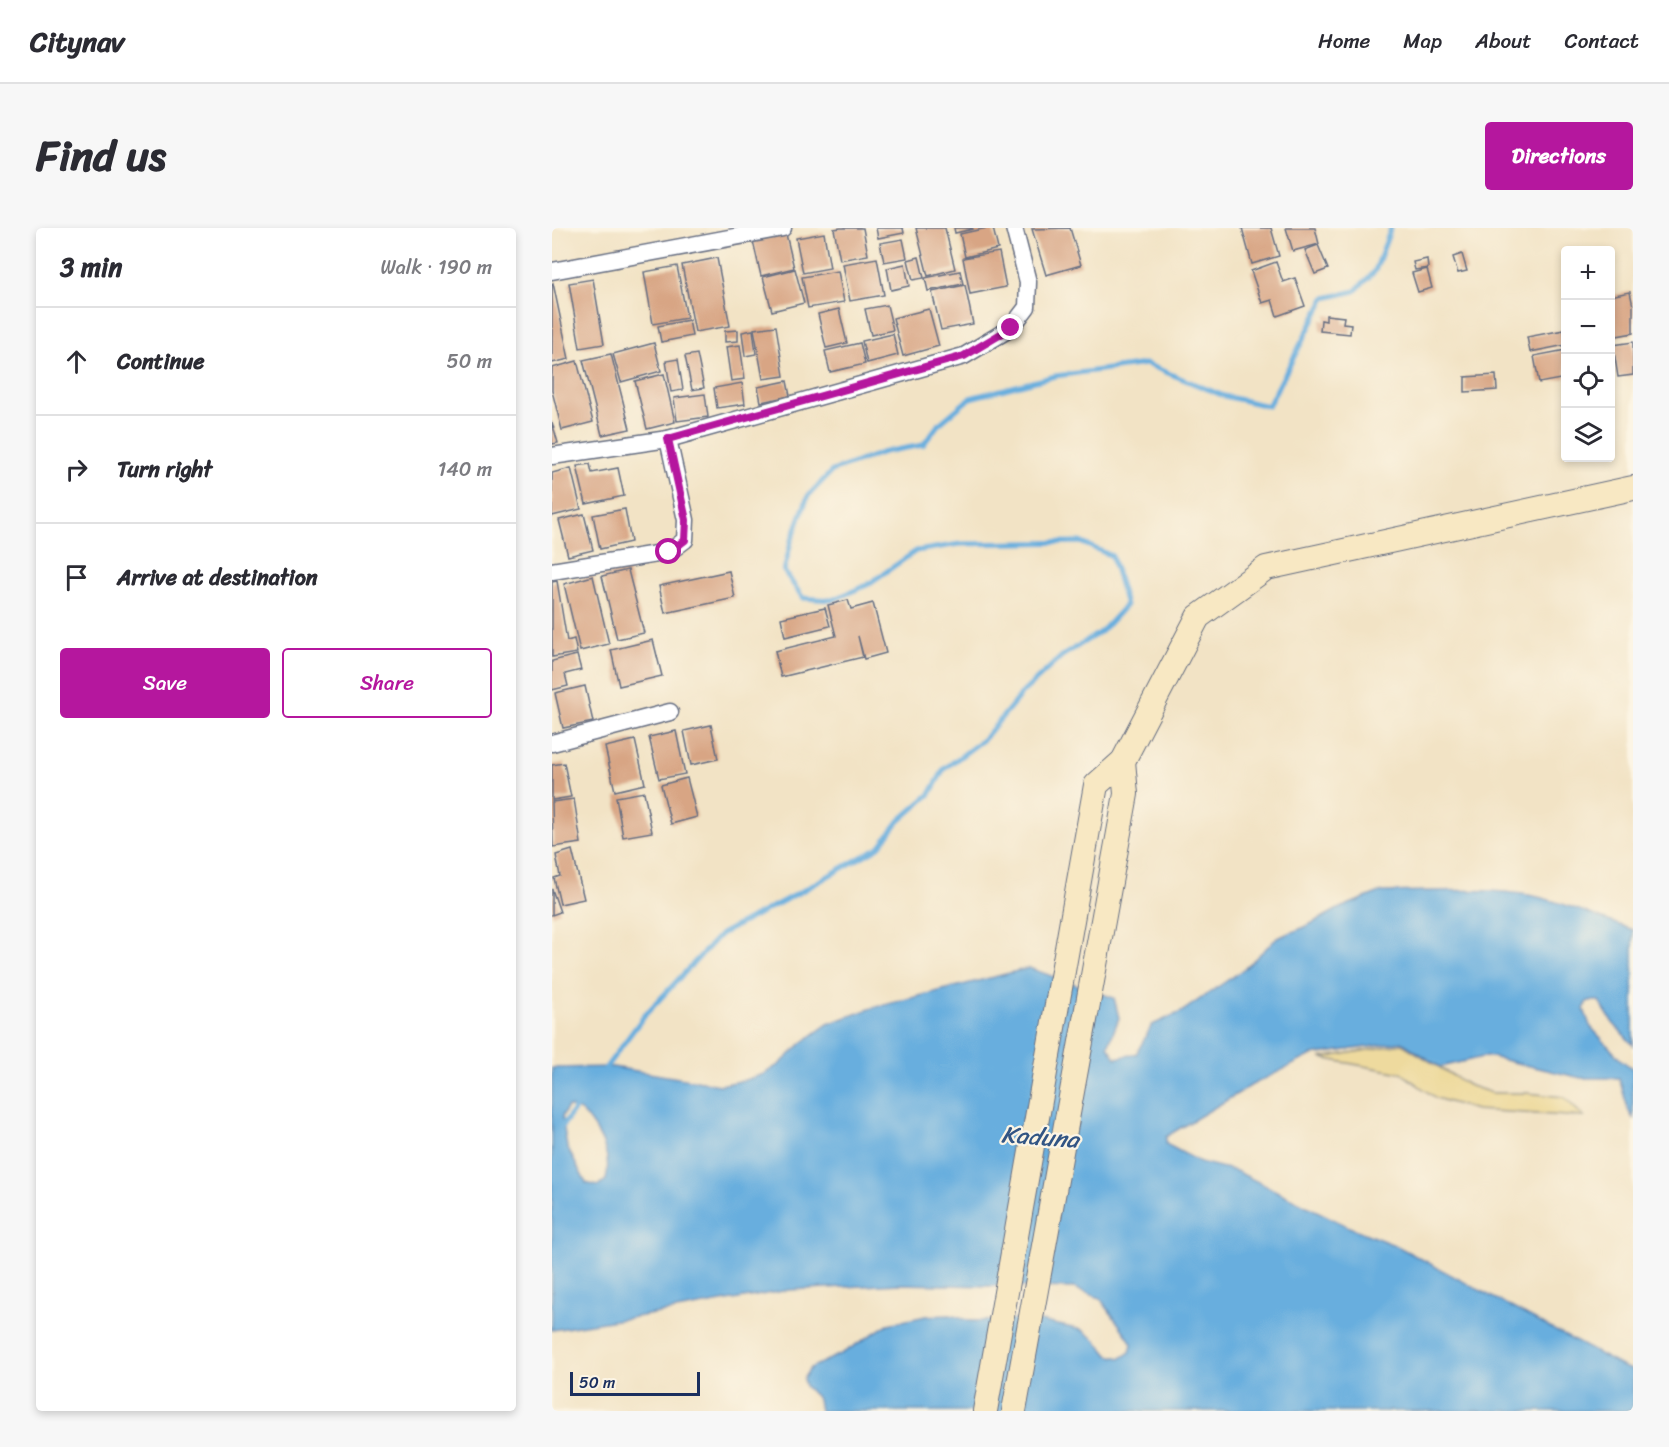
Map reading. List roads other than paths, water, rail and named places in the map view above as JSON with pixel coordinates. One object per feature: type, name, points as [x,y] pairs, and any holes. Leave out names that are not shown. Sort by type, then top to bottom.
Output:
[{"type":"street","points":[[552,271],[783,228]]},
{"type":"street","points":[[552,456],[668,439],[964,356],[1011,328],[1027,307],[1028,282],[1014,228]]},
{"type":"street","points":[[552,571],[669,552],[685,540],[686,520],[668,439]]},
{"type":"street","points":[[986,1411],[1096,785],[1123,761],[1198,617],[1266,568],[1633,488]]},
{"type":"street","points":[[552,743],[670,712]]},
{"type":"street","points":[[1014,1411],[1126,794],[1123,761]]},
{"type":"water","name":"Kaduna","points":[[1492,891],[1542,898],[1633,930],[1633,1045],[1613,1023],[1599,1001],[1588,1001],[1584,1009],[1590,1026],[1620,1059],[1633,1069],[1633,1118],[1619,1078],[1581,1078],[1487,1056],[1440,1067],[1402,1042],[1312,1055],[1252,1085],[1172,1133],[1166,1137],[1166,1144],[1200,1162],[1236,1171],[1349,1227],[1397,1246],[1623,1367],[1633,1370],[1633,1411],[820,1411],[818,1399],[805,1386],[803,1379],[810,1368],[843,1353],[888,1324],[926,1316],[950,1315],[970,1321],[1035,1320],[1082,1330],[1096,1340],[1108,1355],[1121,1358],[1130,1352],[1132,1344],[1100,1298],[1074,1288],[899,1284],[789,1290],[552,1330],[552,1068],[613,1067],[720,1085],[745,1080],[764,1074],[780,1064],[804,1041],[828,1024],[872,1008],[1029,968],[1114,998],[1119,1018],[1108,1046],[1116,1058],[1136,1054],[1152,1025],[1181,1012],[1244,969],[1277,938],[1305,927],[1340,908],[1380,892]],"holes":[[[568,1107],[576,1108],[588,1119],[605,1150],[608,1164],[606,1180],[597,1186],[586,1183],[567,1147],[562,1116]]]},
{"type":"waterway","points":[[604,1070],[644,1016],[721,934],[879,847],[899,821],[930,794],[944,769],[984,739],[1023,692],[1062,656],[1102,631],[1126,605],[1112,556],[1080,542],[960,544],[916,551],[867,585],[832,600],[803,598],[784,571],[791,542],[808,496],[832,471],[884,452],[923,445],[938,425],[970,398],[1055,376],[1146,364],[1224,396],[1268,406],[1325,298],[1355,291],[1375,271],[1391,228]]},
{"type":"waterway","points":[[561,1128],[580,1102]]}]
